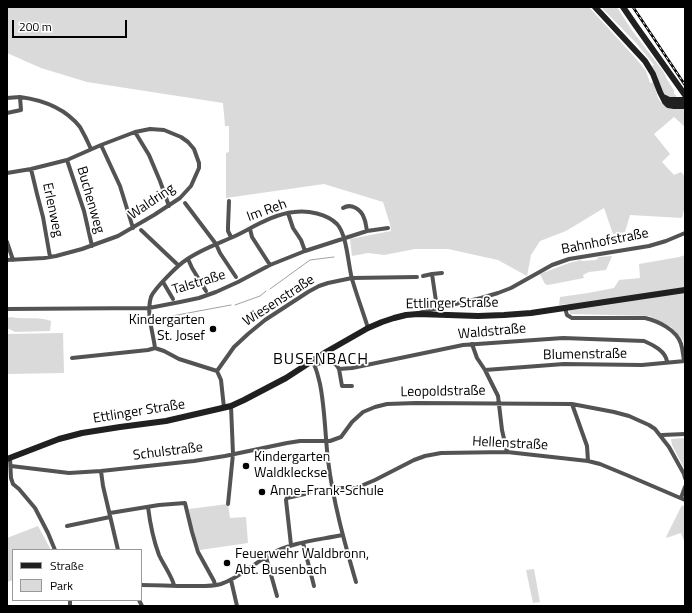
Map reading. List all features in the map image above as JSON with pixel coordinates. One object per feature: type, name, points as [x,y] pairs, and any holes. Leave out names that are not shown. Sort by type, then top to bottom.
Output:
[{"type":"main road","points":[[595,7],[645,61],[653,74],[665,102],[668,105],[674,106],[684,104]]},
{"type":"main road","points":[[623,7],[685,95]]},
{"type":"main road","points":[[676,100],[679,95],[678,85]]},
{"type":"main road","points":[[663,97],[669,100],[676,100],[684,104]]},
{"type":"main road","name":"Ettlinger Straße","points":[[9,458],[59,439],[82,433],[166,421],[231,406],[313,363],[368,328],[406,315],[478,316],[531,313],[685,290]]},
{"type":"street","points":[[7,98],[20,97],[42,101],[65,113],[81,129],[92,149]]},
{"type":"street","points":[[7,113],[21,110],[20,97]]},
{"type":"street","name":"Waldring","points":[[7,173],[67,160],[135,132],[150,130],[164,130],[181,137],[188,142],[194,150],[199,168],[191,186],[180,198],[118,236],[92,246],[50,257],[26,260],[7,260]]},
{"type":"street","points":[[135,132],[149,155],[169,206]]},
{"type":"street","points":[[101,145],[120,186],[133,228]]},
{"type":"street","name":"Buchenweg","points":[[67,160],[84,211],[92,246]]},
{"type":"street","name":"Erlenweg","points":[[31,169],[44,217],[50,257]]},
{"type":"street","points":[[229,201],[228,231],[231,238]]},
{"type":"street","points":[[185,203],[216,244],[220,253],[236,277]]},
{"type":"street","points":[[343,208],[346,206],[352,206],[362,213],[367,231]]},
{"type":"street","name":"Im Reh","points":[[149,308],[154,291],[178,265],[216,244],[269,219],[288,213],[306,212],[318,214],[338,225],[344,238],[352,278],[368,328]]},
{"type":"street","points":[[288,213],[293,228],[301,240],[305,251]]},
{"type":"street","name":"Talstraße","points":[[7,309],[149,308],[180,302],[208,295],[235,284],[268,263],[367,231],[388,228]]},
{"type":"street","points":[[250,229],[252,237],[268,263]]},
{"type":"street","points":[[140,230],[178,265]]},
{"type":"street","name":"Bahnhofstraße","points":[[418,314],[437,308],[482,298],[511,288],[552,264],[569,258],[649,246],[685,233]]},
{"type":"street","points":[[7,242],[13,260]]},
{"type":"street","points":[[188,259],[206,291]]},
{"type":"street","points":[[423,276],[442,273]]},
{"type":"street","points":[[432,274],[437,308]]},
{"type":"street","name":"Wiesenstraße","points":[[217,371],[234,347],[248,334],[265,320],[319,286],[352,278],[417,276]]},
{"type":"street","points":[[163,282],[173,299]]},
{"type":"street","points":[[149,308],[155,348]]},
{"type":"street","points":[[565,308],[567,315],[572,318],[645,318],[653,320],[676,335],[681,345],[684,361]]},
{"type":"street","name":"Waldstraße","points":[[313,363],[331,362],[339,369],[352,368],[463,345],[563,338],[644,341],[662,352],[665,355],[667,362]]},
{"type":"street","points":[[472,344],[477,358],[498,396],[502,430],[507,452]]},
{"type":"street","points":[[72,358],[155,348],[179,359],[217,371],[220,380],[224,408]]},
{"type":"street","name":"Blumenstraße","points":[[485,370],[564,364],[642,365],[684,361]]},
{"type":"street","points":[[313,363],[322,394],[325,413],[328,458],[342,535],[356,582]]},
{"type":"street","points":[[339,369],[342,386],[352,386]]},
{"type":"street","name":"Leopoldstraße","points":[[327,441],[335,440],[341,437],[357,416],[363,412],[374,407],[387,404],[572,404],[608,410],[629,416],[649,425],[655,429],[669,447],[685,478]]},
{"type":"street","points":[[572,404],[587,446],[588,461]]},
{"type":"street","points":[[228,504],[233,454],[231,406]]},
{"type":"street","points":[[660,436],[685,434]]},
{"type":"street","name":"Schulstraße","points":[[11,466],[69,473],[194,461],[286,443],[327,441]]},
{"type":"street","name":"Hellenstraße","points":[[333,488],[356,488],[425,456],[441,453],[507,452],[588,461],[600,464],[683,499]]},
{"type":"street","points":[[9,458],[13,484],[26,496],[35,508],[56,549]]},
{"type":"street","points":[[101,470],[103,486],[118,549]]},
{"type":"street","points":[[683,499],[685,487]]},
{"type":"street","points":[[292,545],[286,500],[287,498],[309,493]]},
{"type":"street","points":[[67,526],[148,507],[185,503],[198,552],[215,585]]},
{"type":"street","points":[[148,507],[156,547],[165,568],[174,582],[174,586]]},
{"type":"street","points":[[142,584],[199,586],[220,584],[231,580],[266,556],[281,549],[292,545],[342,535]]},
{"type":"street","points":[[303,543],[314,586]]},
{"type":"street","points":[[266,556],[277,596]]},
{"type":"street","points":[[231,580],[237,606]]},
{"type":"green space","points":[[7,7],[589,7],[646,71],[650,83],[654,82],[657,95],[662,103],[672,108],[685,108],[685,127],[674,117],[654,134],[670,154],[662,162],[674,175],[681,172],[685,176],[685,206],[682,218],[630,215],[625,232],[613,234],[604,208],[566,231],[540,241],[531,255],[527,276],[498,260],[448,249],[415,249],[384,255],[368,253],[352,256],[350,239],[391,231],[383,202],[324,184],[226,198],[226,153],[229,152],[229,126],[225,126],[223,103],[87,82],[41,68],[7,53]]},
{"type":"green space","points":[[601,7],[617,7],[631,29],[663,71],[674,91],[674,94],[677,96],[669,98],[664,93],[652,66],[654,65],[636,43]]},
{"type":"green space","points":[[685,255],[685,354],[683,340],[671,327],[650,316],[570,314],[568,304],[559,305],[560,297],[614,288],[619,280],[640,278],[639,264]]},
{"type":"green space","points":[[612,256],[606,270],[589,272],[583,275],[584,278],[548,285],[545,284],[540,274],[581,260],[596,260],[599,257]]},
{"type":"green space","points":[[11,317],[51,321],[50,331],[15,332],[7,328],[7,318]]},
{"type":"green space","points":[[63,333],[64,373],[7,374],[7,334]]},
{"type":"green space","points":[[685,438],[685,470],[672,445],[671,439]]},
{"type":"green space","points":[[228,504],[230,518],[246,517],[248,543],[200,550],[193,533],[189,509]]},
{"type":"green space","points":[[682,505],[685,507],[685,541],[681,533],[666,538],[667,535]]},
{"type":"green space","points":[[38,526],[50,549],[12,549],[12,580],[7,582],[7,538]]},
{"type":"green space","points":[[534,569],[540,602],[533,603],[526,570]]},
{"type":"waterway","points":[[270,289],[310,260],[334,257]]},
{"type":"waterway","points":[[235,305],[260,296],[266,291]]},
{"type":"waterway","points":[[172,316],[231,305]]},
{"type":"railway","points":[[633,7],[685,85]]},
{"type":"place","name":"Kindergarten St. Josef","points":[[213,329]]},
{"type":"place","name":"Kindergarten Waldkleckse","points":[[246,466]]},
{"type":"place","name":"Anne-Frank-Schule","points":[[262,492]]},
{"type":"place","name":"Feuerwehr Waldbronn, Abt. Busenbach","points":[[227,563]]},
{"type":"district","name":"BUSENBACH","points":[[321,360]]}]
